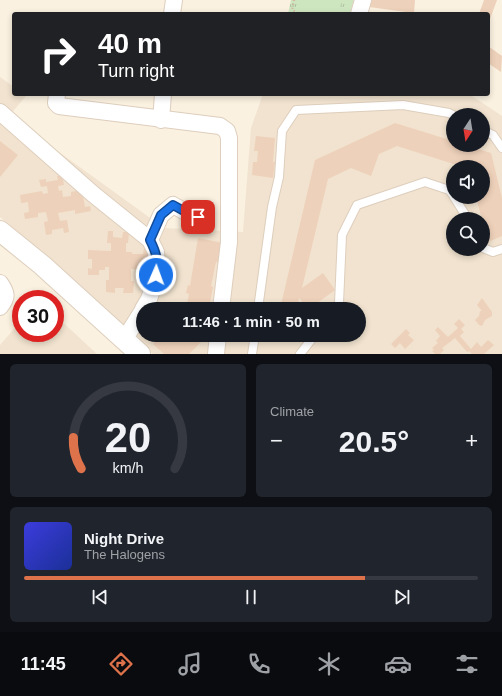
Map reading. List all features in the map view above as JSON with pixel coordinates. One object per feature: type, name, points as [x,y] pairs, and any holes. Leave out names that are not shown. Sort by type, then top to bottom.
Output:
[{"type":"street","points":[[172,12],[174,0]]},
{"type":"street","points":[[360,12],[363,0]]},
{"type":"street","points":[[56,96],[56,103],[59,106],[161,120],[220,126],[227,131],[229,138],[229,242],[222,302]]},
{"type":"street","points":[[161,120],[163,96]]},
{"type":"street","points":[[0,112],[93,194],[150,240],[156,252],[157,266],[154,284],[147,302]]},
{"type":"street","points":[[150,240],[161,215],[173,205],[191,215],[198,217]]},
{"type":"street","points":[[2,239],[51,281],[123,347],[139,354]]},
{"type":"street","points":[[0,283],[6,291],[5,300],[0,307]]},
{"type":"street","points":[[123,347],[136,322]]},
{"type":"street","points":[[216,354],[217,342]]},
{"type":"lane","points":[[259,302],[272,207],[279,177],[282,131],[296,110],[403,104],[446,112]]},
{"type":"lane","points":[[490,134],[493,135],[502,148]]},
{"type":"lane","points":[[338,302],[342,234],[358,205],[425,182],[446,189]]},
{"type":"lane","points":[[490,251],[493,252],[502,249]]},
{"type":"lane","points":[[252,354],[254,342]]},
{"type":"lane","points":[[300,354],[309,342]]},
{"type":"path","points":[[294,0],[292,10],[296,12]]},
{"type":"shaded area","points":[[0,77],[12,86],[12,96],[26,96],[9,116],[164,228],[243,232],[251,128],[262,96],[472,96],[490,108],[502,116],[502,354],[153,354],[140,342],[366,342],[366,302],[136,302],[136,338],[48,257],[0,217]]},
{"type":"shaded area","points":[[64,323],[97,354],[0,354],[0,345],[12,331],[12,342],[64,342]]},
{"type":"green space","points":[[291,0],[354,0],[351,12],[288,12]]},
{"type":"green space","points":[[298,0],[342,0],[339,12],[308,12],[297,6]]},
{"type":"building","points":[[370,0],[415,0],[414,12],[369,7]]},
{"type":"building","points":[[484,0],[497,0],[490,19],[490,12],[480,12]]},
{"type":"building","points":[[490,47],[502,56],[501,72],[490,64]]},
{"type":"building","points":[[395,123],[446,139],[446,152],[491,153],[502,198],[502,236],[490,241],[490,212],[480,212],[478,204],[490,204],[490,160],[446,160],[446,162],[397,146],[379,154],[371,176],[351,168],[328,179],[302,288],[323,273],[335,290],[319,302],[303,302],[299,298],[298,302],[282,302],[315,160]]},
{"type":"building","points":[[256,136],[275,138],[273,178],[252,175],[253,162],[257,162],[258,151],[254,151]]},
{"type":"building","points":[[0,141],[18,155],[0,177]]},
{"type":"building","points":[[62,175],[64,185],[58,186],[59,191],[62,190],[63,197],[71,196],[71,192],[86,189],[88,196],[83,196],[85,207],[90,206],[91,211],[75,214],[75,210],[58,213],[60,221],[67,220],[69,232],[64,233],[63,228],[52,230],[52,234],[46,235],[44,222],[48,221],[46,212],[38,213],[38,217],[25,219],[24,213],[29,212],[28,202],[21,203],[20,195],[42,191],[43,194],[48,193],[47,186],[41,187],[39,180],[46,179],[46,182],[58,180],[57,176]]},
{"type":"building","points":[[108,231],[113,231],[113,237],[122,238],[123,232],[129,232],[128,243],[126,243],[126,252],[132,252],[132,254],[143,254],[144,248],[153,248],[152,256],[147,256],[147,266],[154,266],[153,275],[141,274],[141,270],[131,269],[131,281],[134,281],[133,293],[123,293],[124,288],[115,288],[115,293],[106,292],[106,280],[109,280],[109,267],[105,267],[105,270],[99,270],[99,275],[88,275],[88,268],[92,269],[92,259],[88,259],[88,250],[111,251],[111,243],[107,243]]},
{"type":"building","points":[[198,238],[223,243],[221,263],[216,262],[211,286],[213,287],[210,302],[187,302],[189,294],[186,293],[188,285],[190,286]]},
{"type":"building","points":[[482,298],[492,312],[492,316],[485,320],[482,326],[475,320],[479,316],[480,311],[482,311],[477,305]]},
{"type":"building","points":[[459,319],[465,325],[461,329],[464,332],[460,336],[471,349],[477,342],[481,347],[488,340],[494,345],[484,354],[472,354],[469,351],[467,352],[455,338],[442,348],[444,350],[440,354],[435,354],[432,351],[434,350],[432,348],[438,343],[436,341],[440,336],[435,330],[438,327],[448,337],[458,328],[454,324]]},
{"type":"building","points":[[406,329],[410,333],[408,335],[414,340],[405,349],[400,343],[395,348],[391,344]]},
{"type":"building","points":[[155,342],[201,342],[189,354],[164,354],[153,344]]},
{"type":"route","points":[[156,275],[156,252],[150,240],[161,215],[173,205],[191,215],[198,217]]}]
